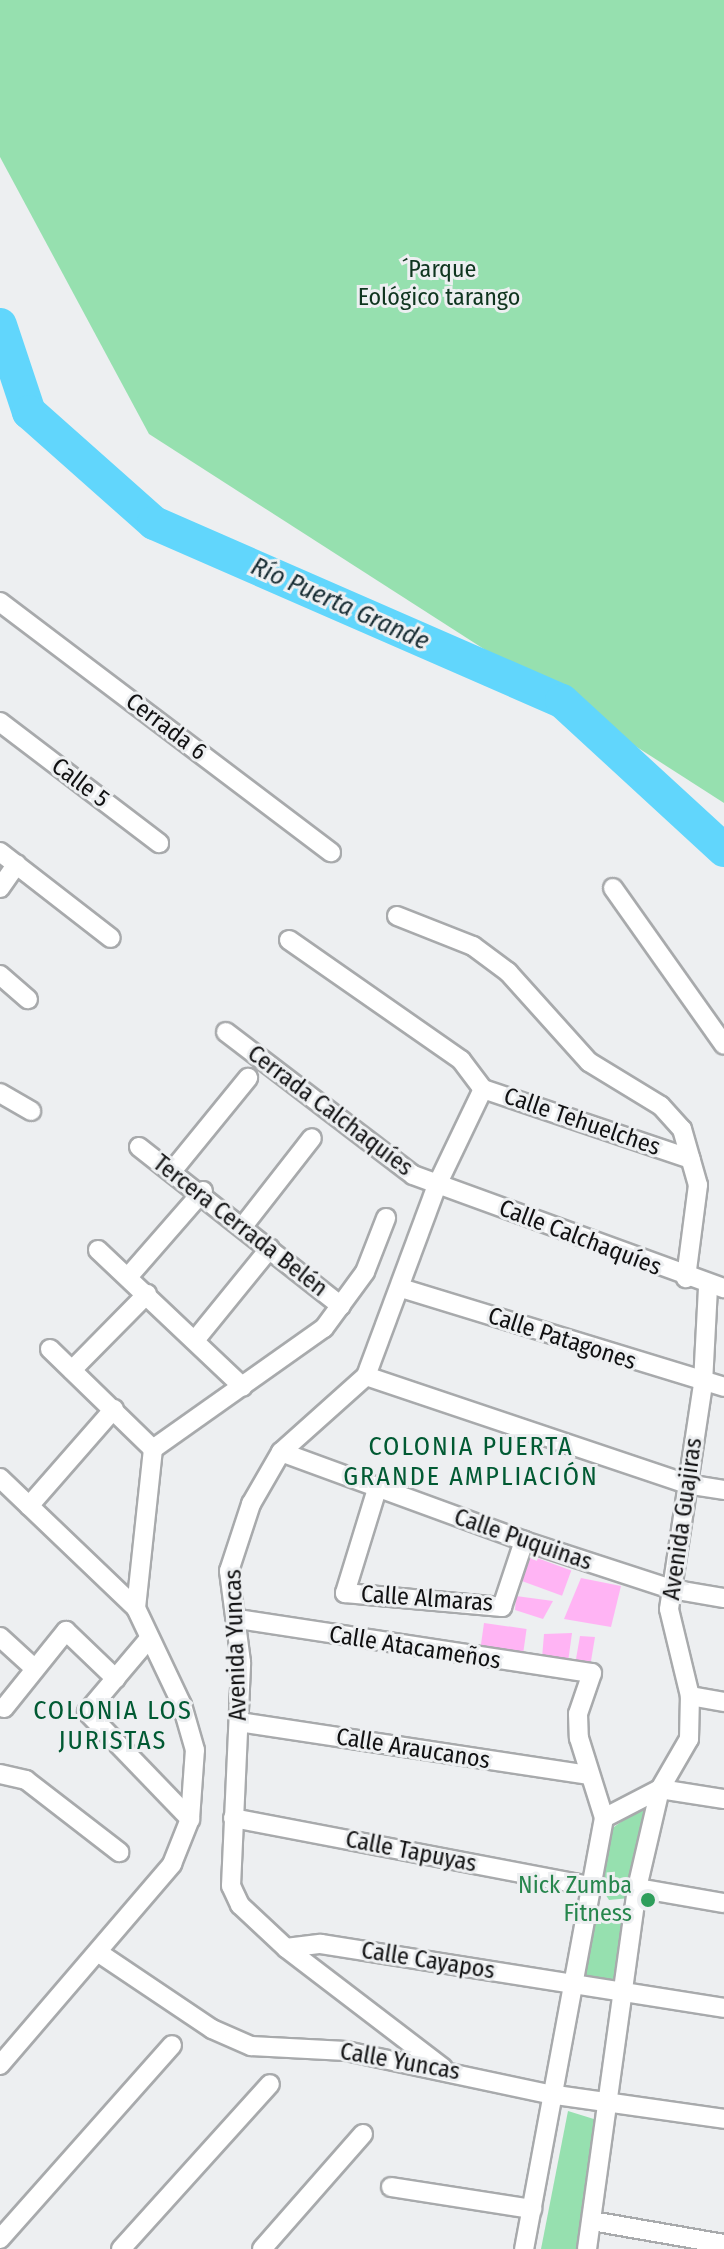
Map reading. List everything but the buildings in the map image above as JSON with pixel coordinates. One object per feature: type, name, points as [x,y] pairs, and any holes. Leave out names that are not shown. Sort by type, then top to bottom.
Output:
[{"type":"street","name":"Cerrada 6","points":[[0,602],[331,852]]},
{"type":"street","name":"Calle 5","points":[[0,722],[159,843]]},
{"type":"street","points":[[0,852],[111,938]]},
{"type":"street","points":[[0,888],[17,864]]},
{"type":"street","points":[[613,888],[724,1045]]},
{"type":"street","points":[[397,916],[473,946],[508,972],[589,1062],[661,1106],[682,1129],[698,1185],[686,1278]]},
{"type":"street","points":[[289,940],[461,1060],[483,1089]]},
{"type":"street","points":[[0,975],[28,999]]},
{"type":"street","name":"Cerrada Calchaquíes","points":[[226,1032],[365,1141],[437,1185]]},
{"type":"street","points":[[173,1170],[248,1078]]},
{"type":"street","name":"Calle Tehuelches","points":[[437,1185],[483,1089],[691,1159]]},
{"type":"street","points":[[0,1093],[31,1111]]},
{"type":"street","points":[[244,1225],[312,1138]]},
{"type":"street","name":"Tercera Cerrada Belén","points":[[139,1147],[203,1191],[341,1306]]},
{"type":"street","name":"Calle Calchaquíes","points":[[437,1185],[716,1287]]},
{"type":"street","name":"Avenida Yuncas","points":[[437,1185],[366,1376],[281,1452],[251,1504],[229,1571],[238,1619],[239,1722],[231,1886],[240,1905],[286,1948],[443,2068]]},
{"type":"street","points":[[128,1277],[203,1191]]},
{"type":"street","points":[[0,2065],[99,1953],[172,1864],[190,1819],[195,1750],[182,1705],[147,1641],[136,1608],[153,1449],[324,1328],[365,1272],[386,1218]]},
{"type":"street","points":[[196,1339],[270,1248]]},
{"type":"street","points":[[98,1250],[196,1339],[243,1387]]},
{"type":"street","name":"Avenida Guajiras","points":[[587,2249],[611,2105],[637,1888],[660,1789],[689,1739],[690,1696],[669,1609],[716,1287]]},
{"type":"street","name":"Calle Patagones","points":[[401,1288],[724,1387]]},
{"type":"street","points":[[72,1370],[147,1294]]},
{"type":"street","points":[[50,1349],[153,1449]]},
{"type":"street","points":[[366,1376],[686,1484],[724,1490]]},
{"type":"street","points":[[29,1506],[114,1409]]},
{"type":"street","name":"Calle Puquinas","points":[[281,1452],[524,1541],[671,1589],[724,1598]]},
{"type":"street","points":[[0,1478],[136,1608]]},
{"type":"street","name":"Calle Almaras","points":[[377,1489],[345,1593],[502,1607],[524,1541]]},
{"type":"street","name":"Calle Atacameños","points":[[238,1619],[592,1673],[578,1714],[588,1775]]},
{"type":"street","points":[[4,1708],[66,1631],[116,1679]]},
{"type":"street","points":[[0,1637],[35,1669]]},
{"type":"street","points":[[147,1641],[87,1712],[190,1819]]},
{"type":"street","points":[[690,1696],[724,1702]]},
{"type":"street","name":"Calle Araucanos","points":[[239,1722],[588,1775]]},
{"type":"street","points":[[0,1774],[26,1780],[119,1852]]},
{"type":"street","points":[[524,2249],[549,2094],[604,1818],[588,1775]]},
{"type":"street","points":[[604,1818],[660,1789],[724,1799]]},
{"type":"street","name":"Calle Tapuyas","points":[[233,1818],[589,1886]]},
{"type":"street","points":[[637,1888],[724,1903]]},
{"type":"street","name":"Calle Cayapos","points":[[286,1948],[321,1944],[570,1983]]},
{"type":"street","name":"Calle Yuncas","points":[[99,1953],[212,2029],[251,2046],[346,2051],[443,2068],[549,2094],[724,2119]]},
{"type":"street","points":[[570,1983],[724,2008]]},
{"type":"street","points":[[0,2239],[172,2045]]},
{"type":"street","points":[[121,2249],[270,2084]]},
{"type":"street","points":[[262,2249],[363,2134]]},
{"type":"street","points":[[391,2187],[532,2209]]},
{"type":"street","points":[[592,2221],[724,2244]]},
{"type":"green space","name":"´Parque Eológico tarango","points":[[0,0],[724,0],[724,803],[149,434],[0,157]]},
{"type":"green space","points":[[654,1798],[630,1898],[609,1900],[598,1883],[607,1832]]},
{"type":"green space","points":[[590,1906],[627,1924],[618,1987],[574,1981]]},
{"type":"green space","points":[[568,2111],[597,2120],[576,2249],[541,2249]]},
{"type":"waterway","name":"Río Puerta Grande","points":[[0,325],[29,412],[154,523],[562,701],[724,850]]},
{"type":"place","name":"Nick Zumba Fitness","points":[[648,1900]]},
{"type":"district","name":"COLONIA PUERTA GRANDE AMPLIACIÓN","points":[[471,1462]]},
{"type":"district","name":"COLONIA LOS JURISTAS","points":[[113,1726]]}]
